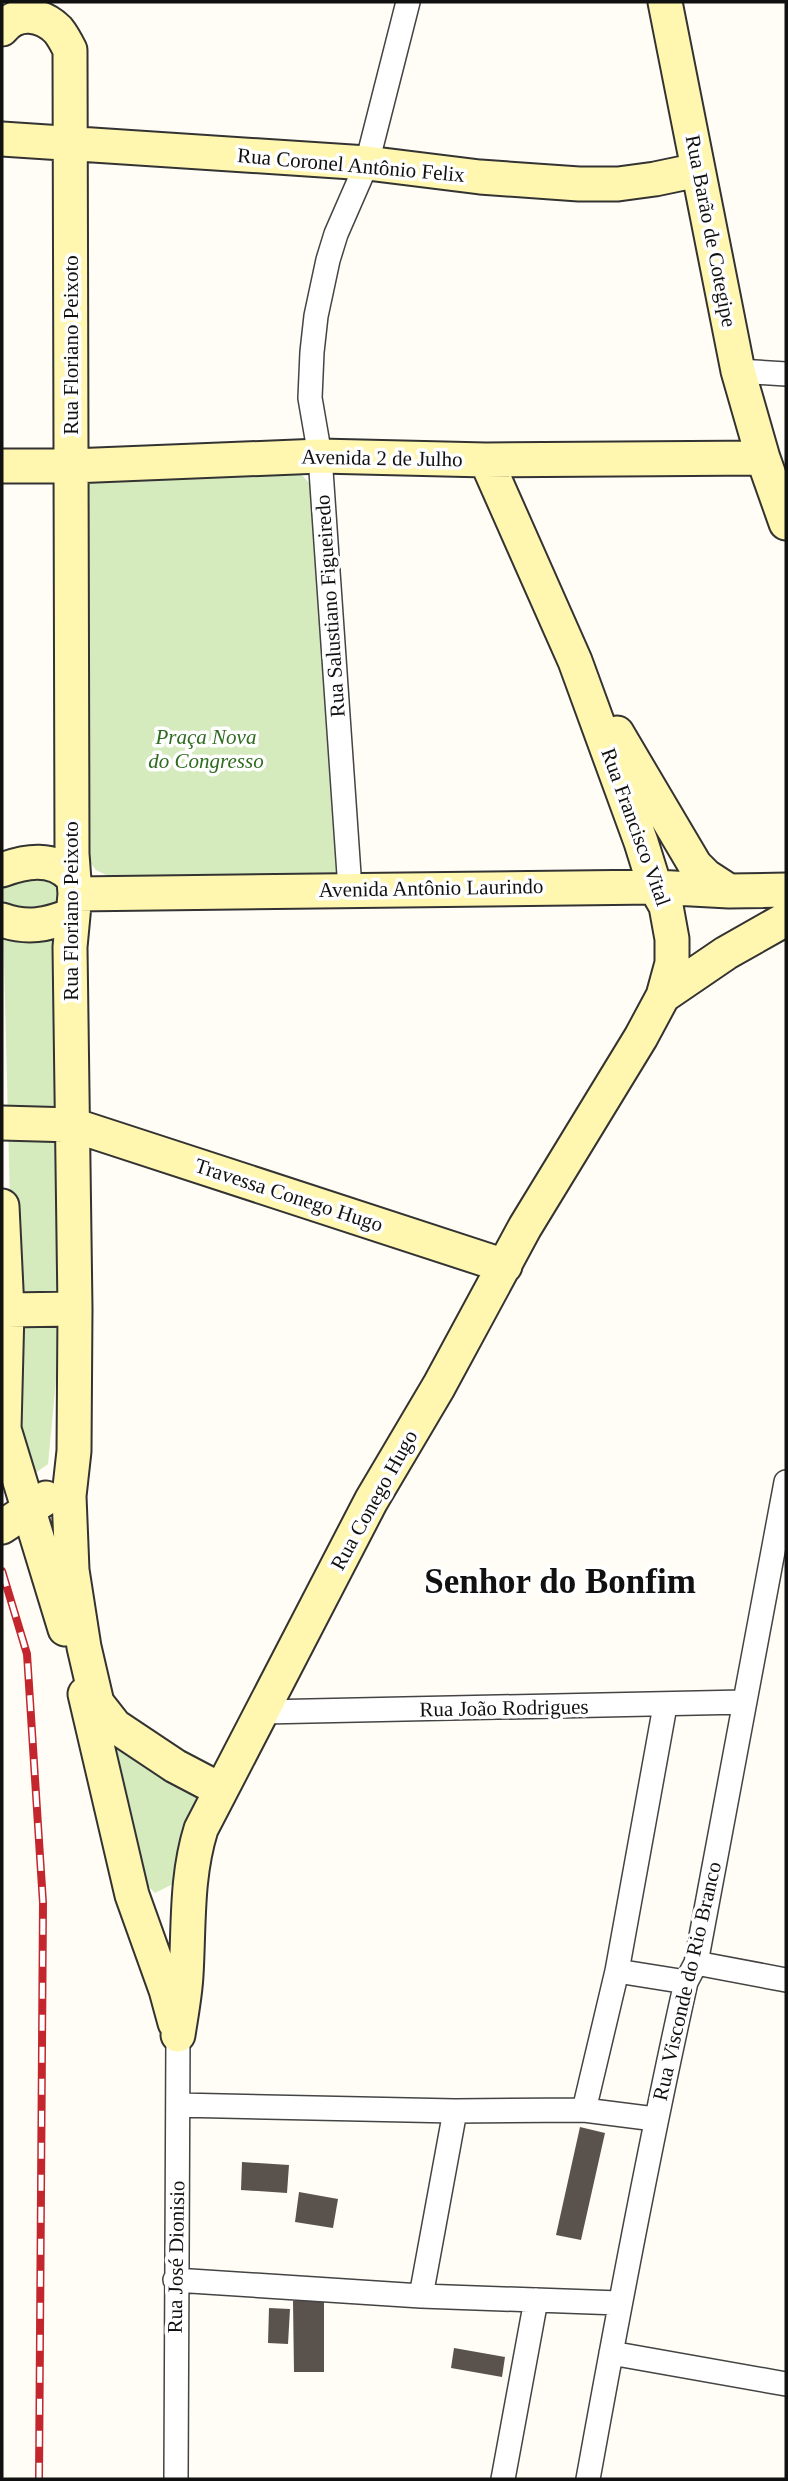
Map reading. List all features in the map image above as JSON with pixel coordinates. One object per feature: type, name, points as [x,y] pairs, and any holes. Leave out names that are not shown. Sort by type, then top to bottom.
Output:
[{"type":"street","name":"Rua Salustiano Figueiredo","points":[[350,889],[320,456],[310,398],[312,352],[316,316],[328,260],[336,234],[367,163],[408,2]]},
{"type":"street","name":"Rua Barão de Cotegipe","points":[[665,2],[738,371],[763,458],[786,523]]},
{"type":"street","name":"Rua Floriano Peixoto","points":[[2,29],[13,19],[33,16],[46,20],[60,32],[70,50],[73,895],[70,947],[75,1309],[74,1451],[69,1496],[72,1570],[89,1675],[97,1703],[124,1733],[174,1766],[215,1787],[218,1795]]},
{"type":"street","name":"Rua Coronel Antônio Felix","points":[[2,139],[367,163],[480,177],[579,184],[618,184],[698,170]]},
{"type":"street","points":[[738,371],[786,374]]},
{"type":"street","name":"Avenida 2 de Julho","points":[[2,466],[72,466],[320,456],[486,460],[763,458]]},
{"type":"street","name":"Rua Francisco Vital","points":[[486,460],[575,661],[655,887],[666,906],[672,939],[672,963],[663,996]]},
{"type":"street","name":"Rua Francisco Vital","points":[[575,661],[695,865],[729,891]]},
{"type":"street","points":[[2,870],[28,862],[39,862],[66,870],[73,895],[44,926],[16,925],[2,919]]},
{"type":"street","name":"Avenida Antônio Laurindo","points":[[73,895],[350,889],[655,887],[729,891],[786,890]]},
{"type":"street","points":[[663,996],[726,953],[786,919]]},
{"type":"street","name":"Rua Conego Hugo","points":[[178,2035],[186,1978],[193,1854],[201,1829],[370,1501],[439,1386],[525,1227],[628,1060],[663,996]]},
{"type":"street","name":"Travessa Conego Hugo","points":[[2,1123],[73,1125],[505,1266]]},
{"type":"street","points":[[2,1206],[7,1310],[3,1427],[88,1703],[132,1895],[166,1990],[178,2035]]},
{"type":"street","points":[[7,1310],[75,1309]]},
{"type":"street","points":[[2,1527],[47,1497],[74,1451]]},
{"type":"street","name":"Rua Visconde do Rio Branco","points":[[588,2479],[655,2119],[691,1972],[744,1702],[777,1583],[786,1482]]},
{"type":"street","name":"Rua João Rodrigues","points":[[263,1712],[665,1706],[744,1702]]},
{"type":"street","points":[[584,2110],[617,1971],[665,1706]]},
{"type":"street","points":[[149,1945],[180,1914],[189,1900]]},
{"type":"street","points":[[617,1971],[691,1972],[786,1980]]},
{"type":"street","name":"Rua José Dionisio","points":[[176,2479],[178,2035]]},
{"type":"street","points":[[178,2105],[455,2111],[584,2110],[655,2119]]},
{"type":"street","points":[[421,2296],[455,2111]]},
{"type":"street","points":[[175,2280],[421,2296],[619,2303]]},
{"type":"street","points":[[503,2479],[536,2300]]},
{"type":"street","points":[[611,2353],[786,2384]]},
{"type":"green space","name":"Praça Nova do Congresso","points":[[298,471],[314,488],[343,877],[110,877],[96,870],[79,848],[82,480]]},
{"type":"green space","points":[[59,876],[57,1369],[48,1464],[37,1472],[23,1461],[11,1242],[2,879]]},
{"type":"green space","points":[[114,1744],[209,1802],[173,1884],[155,1893],[145,1883]]},
{"type":"building","points":[[580,2127],[605,2133],[581,2240],[556,2235]]},
{"type":"building","points":[[242,2162],[289,2165],[287,2193],[241,2190]]},
{"type":"building","points":[[299,2192],[338,2199],[333,2228],[295,2222]]},
{"type":"building","points":[[293,2301],[324,2301],[324,2372],[294,2372]]},
{"type":"building","points":[[269,2308],[290,2309],[288,2344],[268,2343]]},
{"type":"building","points":[[454,2348],[505,2357],[502,2377],[451,2368]]},
{"type":"railway","points":[[2,1571],[27,1654],[43,1903],[39,2479]]},
{"type":"district","name":"Senhor do Bonfim","points":[[560,1581]]}]
